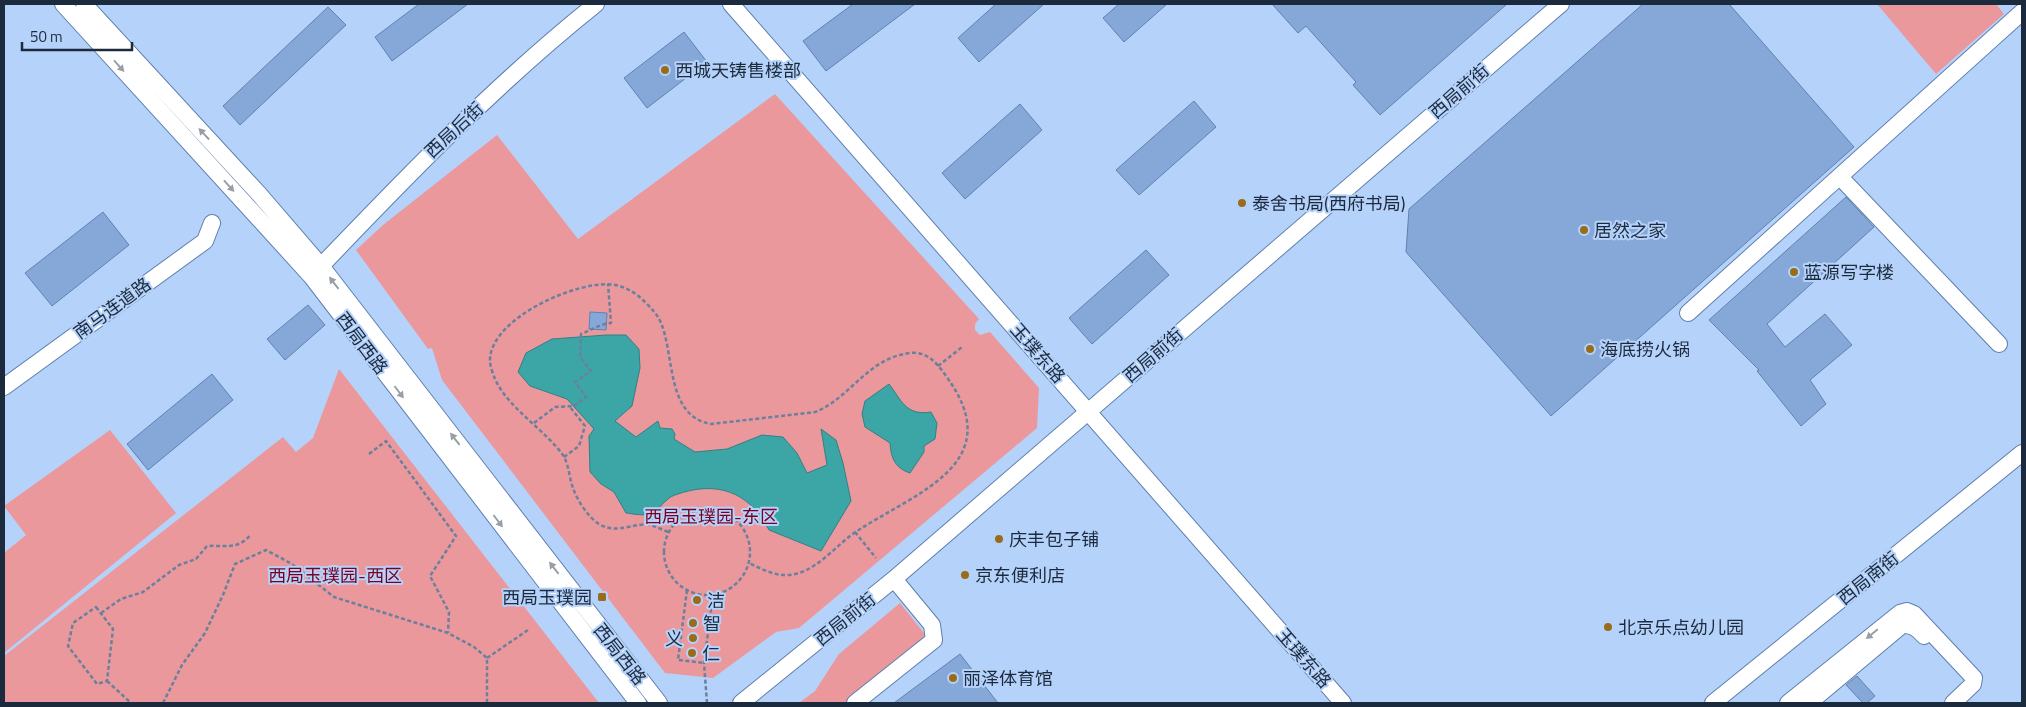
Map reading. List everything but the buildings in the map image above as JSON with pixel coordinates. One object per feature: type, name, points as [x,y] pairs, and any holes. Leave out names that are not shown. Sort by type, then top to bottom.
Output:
[{"type":"street","name":"西局西路","points":[[63,4],[311,276],[638,703]]},
{"type":"street","name":"西局西路","points":[[84,4],[260,194],[321,266],[659,703]]},
{"type":"street","name":"西局后街","points":[[321,266],[422,161],[547,43],[596,4]]},
{"type":"street","name":"玉璞东路","points":[[731,4],[1343,703]]},
{"type":"street","name":"西局前街","points":[[741,703],[894,579],[1561,4]]},
{"type":"street","points":[[1688,313],[2022,12]]},
{"type":"street","points":[[1840,177],[1999,344]]},
{"type":"street","name":"南马连道路","points":[[4,387],[205,241],[212,223]]},
{"type":"street","name":"西局南街","points":[[1714,703],[2022,453]]},
{"type":"street","points":[[855,703],[934,640],[932,625],[894,579]]},
{"type":"street","points":[[1788,703],[1878,629],[1900,613],[1907,612],[1914,614],[1974,678],[1974,684],[1953,703]]},
{"type":"street","points":[[1809,703],[1902,626],[1908,624],[1917,628],[1964,680],[1962,686],[1943,703]]},
{"type":"street","points":[[1967,703],[1982,689]]},
{"type":"path","points":[[534,423],[555,407],[574,406],[586,397],[575,382],[590,371],[580,357],[581,334],[596,329],[602,324],[611,323],[608,284]]},
{"type":"path","points":[[668,532],[650,525],[618,530],[600,524],[592,518],[576,495],[564,457],[534,423],[506,396],[496,380],[490,362],[491,352],[505,330],[528,310],[584,287],[608,284],[632,292],[656,314],[665,332],[679,398],[692,417],[704,423],[721,424],[815,412],[831,404],[868,370],[898,356],[920,353],[931,358],[952,384],[964,411],[967,434],[964,451],[952,469],[932,486],[856,532],[818,562],[800,573],[779,575],[749,563]]},
{"type":"path","points":[[938,366],[962,347]]},
{"type":"path","points":[[564,457],[579,446],[585,426],[570,407]]},
{"type":"path","points":[[369,454],[386,441],[456,536],[430,576],[450,612],[448,633]]},
{"type":"path","points":[[704,509],[719,510],[732,516],[743,527],[749,540],[751,555],[749,563],[739,581],[727,590],[713,595],[687,590],[676,582],[668,571],[664,557],[668,532],[678,520],[690,512],[704,509]]},
{"type":"path","points":[[856,532],[876,558]]},
{"type":"path","points":[[101,613],[121,599],[143,592],[179,565],[196,559],[207,546],[235,546],[246,541],[250,535]]},
{"type":"path","points":[[163,703],[182,665],[205,633],[223,595],[234,564],[266,550],[292,564],[334,597],[448,633],[474,647],[487,658],[487,703]]},
{"type":"path","points":[[687,590],[678,660],[704,663]]},
{"type":"path","points":[[707,703],[704,663],[713,595]]},
{"type":"path","points":[[96,607],[113,629],[107,681],[97,684],[68,646],[74,623],[96,607]]},
{"type":"path","points":[[487,658],[528,630]]},
{"type":"path","points":[[107,681],[131,703]]},
{"type":"green space","points":[[1877,4],[1996,4],[2004,14],[1936,74]]},
{"type":"green space","name":"西局玉璞园-东区","points":[[775,94],[979,319],[975,324],[975,330],[980,335],[990,332],[1039,388],[1037,428],[799,628],[776,632],[713,678],[665,673],[442,380],[432,348],[428,349],[356,250],[383,225],[497,135],[578,239]]},
{"type":"green space","name":"西局玉璞园-西区","points":[[339,369],[599,703],[6,703],[4,700],[4,656],[283,437],[296,452],[313,438]]},
{"type":"green space","points":[[110,430],[176,513],[4,653],[4,553],[26,535],[4,506]]},
{"type":"green space","points":[[900,603],[924,633],[925,640],[846,703],[799,703],[815,691],[839,654]]},
{"type":"shaded area","points":[[626,335],[639,349],[640,368],[632,406],[615,421],[636,437],[658,421],[660,428],[672,429],[675,434],[674,439],[695,452],[727,449],[762,435],[783,437],[797,453],[807,473],[827,465],[821,429],[836,440],[851,501],[821,551],[769,530],[752,506],[730,492],[717,489],[690,491],[675,495],[650,514],[626,513],[614,492],[601,484],[590,472],[589,436],[594,429],[567,399],[530,386],[518,372],[526,353],[552,339]]},
{"type":"shaded area","points":[[889,384],[906,406],[916,412],[931,412],[937,423],[935,439],[924,446],[924,452],[910,473],[895,462],[891,453],[890,443],[865,427],[862,414],[865,401]]},
{"type":"place","name":"西城天铸售楼部","points":[[665,70]]},
{"type":"place","name":"泰舍书局(西府书局)","points":[[1242,203]]},
{"type":"place","name":"居然之家","points":[[1584,230]]},
{"type":"place","name":"蓝源写字楼","points":[[1794,272]]},
{"type":"place","name":"海底捞火锅","points":[[1590,349]]},
{"type":"place","name":"庆丰包子铺","points":[[999,539]]},
{"type":"place","name":"京东便利店","points":[[965,575]]},
{"type":"place","name":"西局玉璞园","points":[[602,597]]},
{"type":"place","name":"洁","points":[[697,600]]},
{"type":"place","name":"智","points":[[693,623]]},
{"type":"place","name":"北京乐点幼儿园","points":[[1608,627]]},
{"type":"place","name":"义","points":[[693,638]]},
{"type":"place","name":"仁","points":[[692,653]]},
{"type":"place","name":"丽泽体育馆","points":[[953,678]]}]
